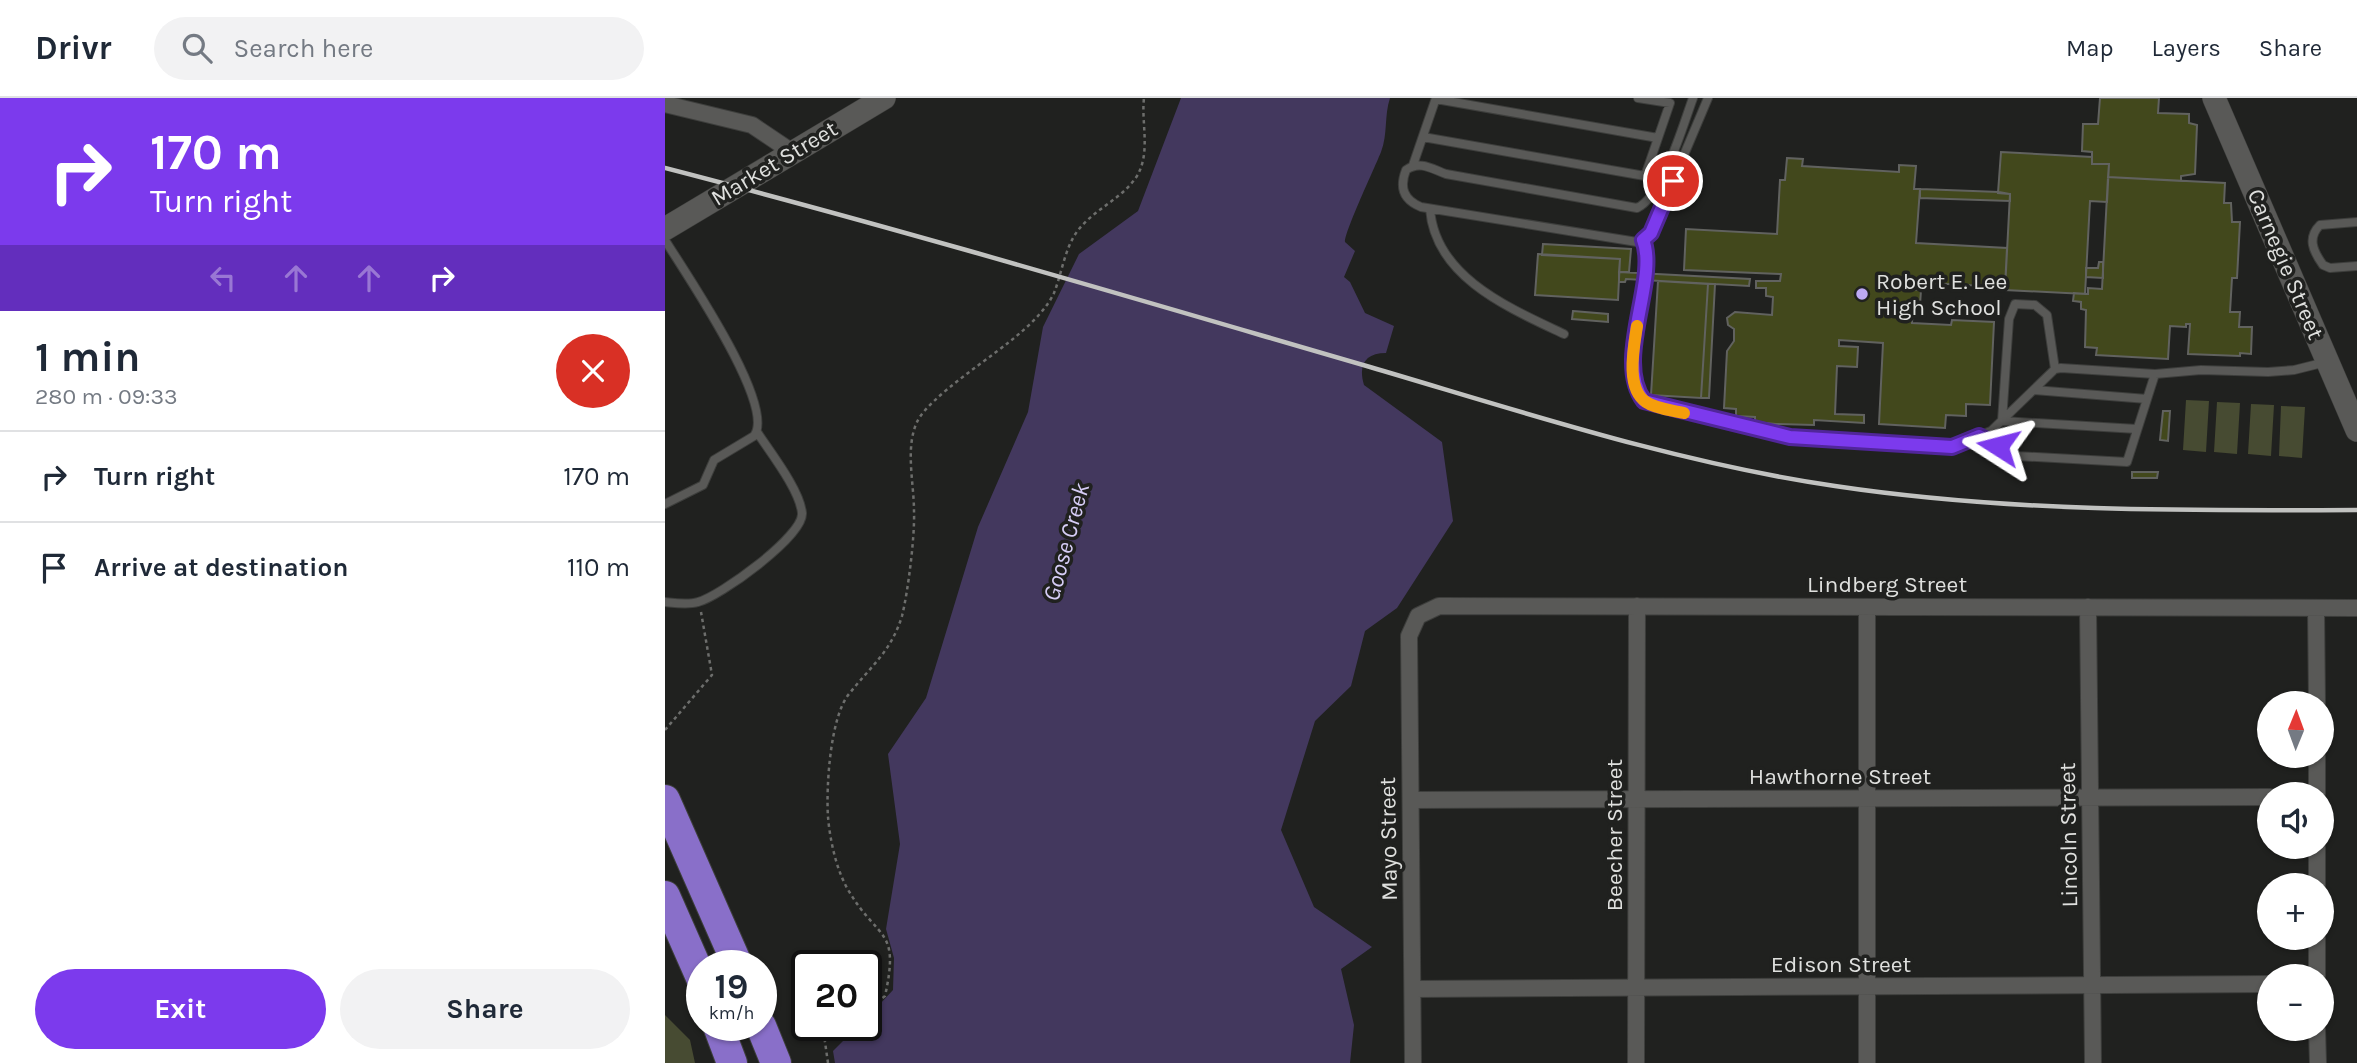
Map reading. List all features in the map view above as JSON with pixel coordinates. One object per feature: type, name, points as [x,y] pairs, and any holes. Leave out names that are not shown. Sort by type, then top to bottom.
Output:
[{"type":"highway","points":[[665,800],[731,950]]},
{"type":"highway","points":[[665,896],[689,950]]},
{"type":"highway","points":[[724,1041],[732,1063]]},
{"type":"highway","points":[[767,1041],[776,1063]]},
{"type":"street","name":"Carnegie Street","points":[[2214,98],[2357,430]]},
{"type":"street","name":"Market Street","points":[[665,229],[879,99]]},
{"type":"street","points":[[665,104],[752,125],[792,152]]},
{"type":"street","name":"Lindberg Street","points":[[1418,616],[1439,606],[2357,608]]},
{"type":"street","name":"Beecher Street","points":[[1636,1063],[1637,606]]},
{"type":"street","points":[[1867,607],[1867,1063]]},
{"type":"street","name":"Lincoln Street","points":[[2088,607],[2093,1063]]},
{"type":"street","points":[[2316,608],[2317,691]]},
{"type":"street","name":"Mayo Street","points":[[1413,1063],[1409,636],[1418,616]]},
{"type":"street","name":"Hawthorne Street","points":[[1411,800],[2257,797]]},
{"type":"street","name":"Edison Street","points":[[1413,989],[2257,984]]},
{"type":"street","points":[[2317,1041],[2318,1063]]},
{"type":"lane","points":[[1658,138],[1436,98],[1413,165],[1406,170],[1402,189],[1413,204],[1430,209],[1631,243],[1643,240],[1655,224],[1708,98]]},
{"type":"lane","points":[[1638,98],[1670,103],[1645,176]]},
{"type":"lane","points":[[1413,165],[1446,174],[1637,208],[1646,204],[1657,186],[1693,98]]},
{"type":"lane","points":[[1423,137],[1645,176],[1657,186]]},
{"type":"lane","points":[[1430,209],[1431,228],[1441,250],[1463,275],[1507,307],[1564,334]]},
{"type":"lane","points":[[2357,222],[2321,225],[2313,233],[2312,240],[2323,265],[2330,268],[2357,266]]},
{"type":"lane","points":[[665,240],[740,364],[759,419],[757,432],[797,497],[802,513],[800,526],[773,554],[699,602],[665,602]]},
{"type":"lane","points":[[1643,240],[1646,247],[1634,365],[1636,385],[1644,401],[1790,437],[1952,447],[1979,436],[2002,421],[2018,402],[2055,369],[2155,374],[2200,370],[2294,370],[2328,362]]},
{"type":"lane","points":[[2002,421],[2009,319],[2015,304],[2035,305],[2047,315],[2055,369]]},
{"type":"lane","points":[[1979,436],[2016,456],[2127,462],[2155,374]]},
{"type":"lane","points":[[2034,390],[2147,398]]},
{"type":"lane","points":[[2002,421],[2137,429]]},
{"type":"lane","points":[[665,504],[703,485],[713,460],[757,432]]},
{"type":"path","points":[[882,998],[885,996],[890,953],[884,932],[850,893],[837,863],[828,818],[829,774],[838,720],[847,695],[884,654],[902,616],[915,515],[911,440],[917,421],[927,407],[991,358],[1042,311],[1053,293],[1076,231],[1097,210],[1120,196],[1138,174],[1146,141],[1144,98]]},
{"type":"path","points":[[665,730],[712,676],[699,602]]},
{"type":"path","points":[[825,1041],[828,1063]]},
{"type":"green space","points":[[2186,400],[2209,401],[2206,452],[2183,450]]},
{"type":"green space","points":[[2217,402],[2240,403],[2237,454],[2214,452]]},
{"type":"green space","points":[[2251,404],[2274,405],[2271,456],[2248,454]]},
{"type":"green space","points":[[2281,406],[2305,407],[2302,458],[2279,456]]},
{"type":"green space","points":[[665,1015],[686,1036],[686,1041],[690,1041],[695,1063],[665,1063]]},
{"type":"water","name":"Goose Creek","points":[[1181,98],[1390,98],[1381,152],[1346,236],[1345,242],[1355,251],[1344,277],[1350,282],[1365,313],[1394,326],[1386,353],[1373,355],[1365,362],[1362,372],[1364,385],[1442,442],[1453,521],[1397,608],[1365,631],[1351,686],[1315,721],[1281,830],[1314,907],[1372,947],[1341,969],[1354,1025],[1350,1063],[835,1063],[833,1051],[843,1041],[882,1041],[882,1002],[893,990],[894,958],[886,929],[900,844],[888,754],[926,698],[978,527],[1028,412],[1043,327],[1079,254],[1138,211]]},
{"type":"building","points":[[2100,98],[2159,98],[2158,113],[2189,114],[2189,123],[2197,125],[2195,174],[2181,176],[2181,181],[2108,177],[2109,164],[2092,164],[2092,152],[2082,151],[2083,124],[2098,124]]},
{"type":"building","points":[[2001,152],[2092,157],[2092,164],[2109,164],[2107,202],[2090,201],[2085,294],[2005,290],[2010,194],[1998,193]]},
{"type":"building","points":[[1787,158],[1803,159],[1802,166],[1899,172],[1899,165],[1916,166],[1914,189],[1920,189],[1916,243],[2007,248],[2005,287],[1908,282],[1908,289],[1921,290],[1920,305],[1913,305],[1912,323],[1951,325],[1952,320],[1994,322],[1990,405],[1966,404],[1966,416],[1946,415],[1945,428],[1879,424],[1883,343],[1839,340],[1839,346],[1858,347],[1857,367],[1837,366],[1835,414],[1864,415],[1864,423],[1814,420],[1814,425],[1755,422],[1755,417],[1736,416],[1736,409],[1724,408],[1727,351],[1734,341],[1734,329],[1728,325],[1727,318],[1735,312],[1772,315],[1773,297],[1766,296],[1766,288],[1756,288],[1756,281],[1780,281],[1781,274],[1684,270],[1686,229],[1777,234],[1780,180],[1785,180]]},
{"type":"building","points":[[2108,177],[2225,183],[2224,203],[2231,203],[2232,222],[2240,222],[2237,278],[2232,278],[2230,312],[2240,312],[2239,327],[2252,327],[2251,354],[2188,354],[2190,324],[2186,324],[2186,327],[2170,326],[2168,359],[2096,355],[2097,348],[2085,347],[2086,310],[2081,309],[2081,302],[2073,301],[2074,293],[2088,294],[2088,288],[2102,289]]},
{"type":"building","points":[[1920,189],[1999,192],[2010,194],[2010,201],[1920,198]]},
{"type":"building","points":[[1543,244],[1631,249],[1629,272],[1619,272],[1620,259],[1542,255]]},
{"type":"building","points":[[1538,254],[1620,259],[1618,300],[1535,295]]},
{"type":"building","points":[[2099,262],[2103,262],[2103,278],[2086,277],[2086,268],[2098,268]]},
{"type":"building","points":[[1619,272],[1750,279],[1749,286],[1626,279],[1625,282],[1619,282]]},
{"type":"building","points":[[1658,281],[1708,284],[1701,398],[1651,395]]},
{"type":"building","points":[[1708,284],[1715,284],[1709,398],[1701,398]]},
{"type":"building","points":[[1573,311],[1608,314],[1608,322],[1572,319]]},
{"type":"building","points":[[2163,411],[2170,411],[2168,441],[2160,440]]},
{"type":"building","points":[[2132,472],[2158,472],[2157,478],[2132,478]]},
{"type":"railway","points":[[665,168],[1018,265],[1601,435],[1776,476],[1900,495],[2030,505],[2161,510],[2357,510]]},
{"type":"slow traffic","points":[[1637,326],[1634,377],[1639,394],[1644,401],[1652,405],[1684,413]]},
{"type":"place","name":"Robert E. Lee High School","points":[[1862,294]]},
{"type":"route","points":[[1673,181],[1651,233],[1643,240],[1646,247],[1634,377],[1644,401],[1666,409],[1790,437],[1864,439],[1952,447],[1979,436],[1998,446]]}]
